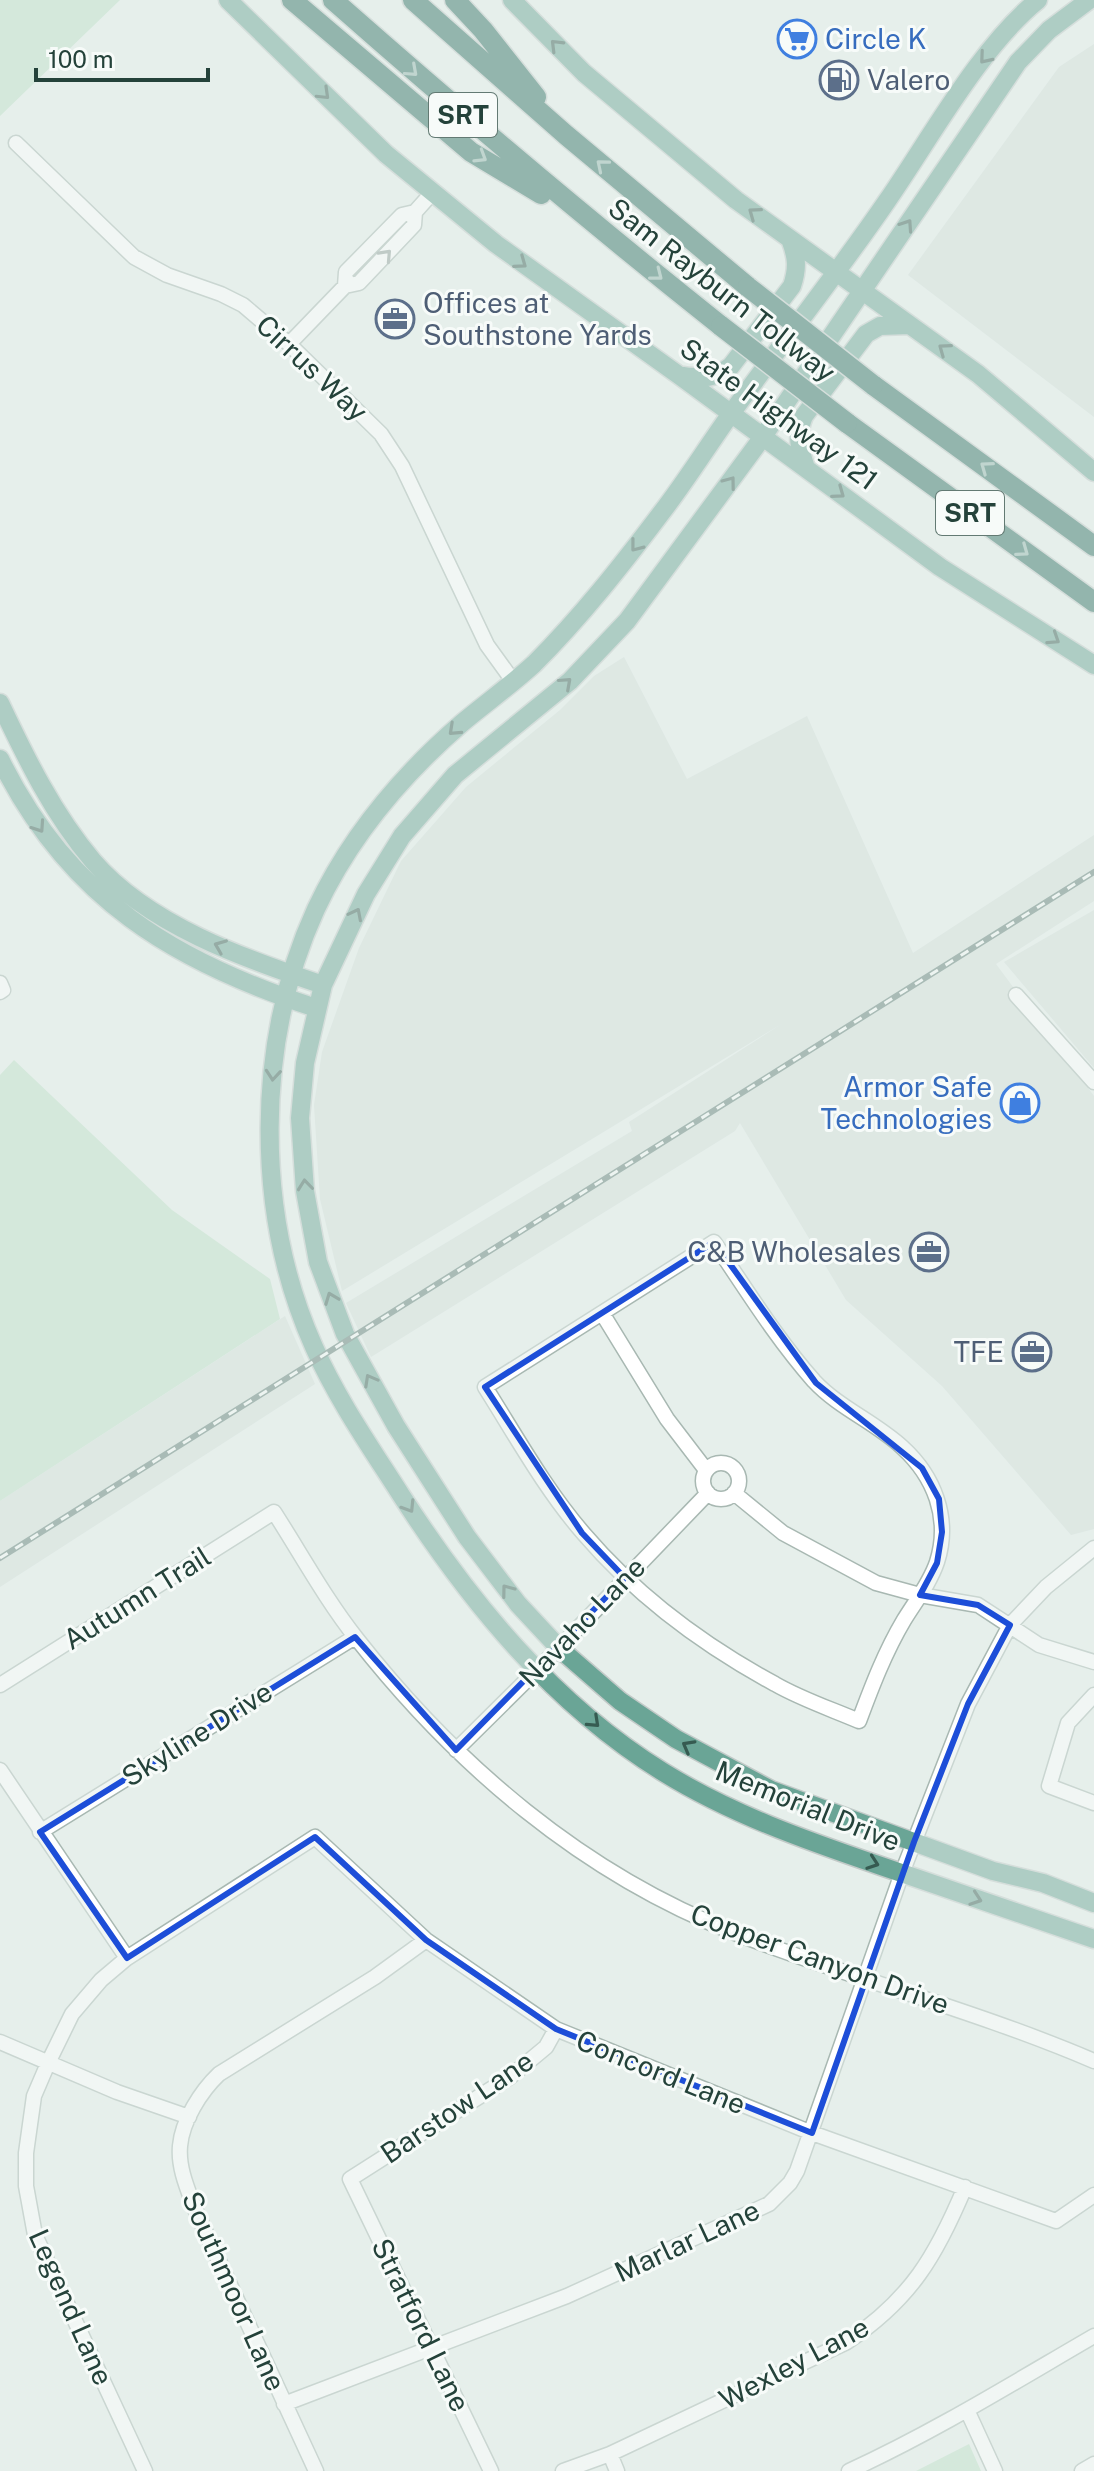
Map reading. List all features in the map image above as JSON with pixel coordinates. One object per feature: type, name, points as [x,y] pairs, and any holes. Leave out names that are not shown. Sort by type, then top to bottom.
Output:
[{"type":"highway","points":[[292,0],[471,152],[596,226]]},
{"type":"highway","name":"Sam Rayburn Tollway","points":[[333,0],[440,95],[721,326],[847,423],[1094,602]]},
{"type":"highway","name":"Sam Rayburn Tollway","points":[[413,0],[566,135],[748,287],[873,385],[1094,546]]},
{"type":"highway","points":[[455,0],[483,30],[566,135]]},
{"type":"main road","name":"State Highway 121","points":[[228,0],[386,154],[496,244],[940,567],[1094,665]]},
{"type":"main road","points":[[512,0],[584,73],[736,200],[989,383],[1094,472]]},
{"type":"main road","name":"Memorial Drive","points":[[1038,0],[975,70],[837,272],[665,509],[597,597],[530,667],[458,726],[384,799],[362,829],[317,908],[292,974],[274,1065],[270,1119],[272,1189],[281,1244],[301,1315],[316,1351],[367,1442],[440,1557],[492,1624],[606,1733],[707,1799],[799,1838],[1094,1939]]},
{"type":"main road","name":"Memorial Drive","points":[[1089,0],[1049,30],[1018,62],[762,438],[627,621],[570,681],[455,775],[402,836],[366,894],[323,985],[305,1063],[300,1118],[305,1191],[318,1262],[345,1334],[396,1426],[467,1537],[518,1604],[559,1648],[620,1701],[676,1739],[771,1790],[993,1871],[1043,1883],[1094,1903]]},
{"type":"main road","points":[[680,376],[705,379],[719,376],[731,366],[792,286],[797,256],[790,239]]},
{"type":"main road","points":[[806,468],[797,431],[804,416],[866,334],[880,326],[910,325]]},
{"type":"main road","points":[[513,681],[538,708]]},
{"type":"main road","points":[[0,703],[6,729],[63,823],[103,870],[160,915],[209,942],[323,985]]},
{"type":"main road","points":[[0,759],[13,787],[45,835],[89,885],[139,927],[221,971],[286,999],[316,1008]]},
{"type":"main road","points":[[89,885],[103,870]]},
{"type":"street","name":"Cirrus Way","points":[[16,143],[134,257],[167,275],[243,305],[289,344],[381,434],[402,466],[487,645],[513,681]]},
{"type":"street","points":[[289,344],[345,286],[346,272],[402,215],[415,212],[432,193]]},
{"type":"street","points":[[1016,995],[1094,1082]]},
{"type":"street","points":[[714,1242],[787,1348],[816,1383],[900,1445],[922,1468],[939,1499],[942,1532],[937,1563],[877,1671],[859,1721],[777,1685],[691,1633],[625,1578],[582,1533],[485,1387],[602,1313],[714,1242]]},
{"type":"street","points":[[602,1313],[667,1419],[706,1470]]},
{"type":"street","points":[[722,1463],[734,1468],[739,1480],[734,1493],[718,1498],[708,1493],[703,1482],[706,1470],[722,1463]]},
{"type":"street","name":"Navaho Lane","points":[[456,1750],[708,1493]]},
{"type":"street","points":[[734,1493],[783,1533],[876,1583],[920,1595],[978,1605],[1039,1645],[1094,1662]]},
{"type":"street","name":"Copper Canyon Drive","points":[[274,1512],[355,1637],[456,1750],[526,1812],[638,1885],[733,1932],[1031,2035],[1094,2061]]},
{"type":"street","name":"Autumn Trail","points":[[0,1685],[274,1512]]},
{"type":"street","name":"Marlar Lane","points":[[284,2404],[567,2296],[769,2204],[790,2183],[812,2133],[902,1873],[968,1704],[1010,1625],[1046,1587],[1094,1548]]},
{"type":"street","name":"Skyline Drive","points":[[40,1832],[355,1637]]},
{"type":"street","points":[[1094,1695],[1068,1723],[1049,1786],[1094,1803]]},
{"type":"street","points":[[0,1770],[127,1958]]},
{"type":"street","name":"Legend Lane","points":[[145,2471],[35,2235],[26,2186],[26,2153],[34,2096],[72,2014],[101,1980],[127,1958],[315,1837]]},
{"type":"street","name":"Concord Lane","points":[[315,1837],[426,1940],[556,2029],[812,2133],[1056,2221],[1094,2195]]},
{"type":"street","name":"Southmoor Lane","points":[[316,2471],[195,2209],[183,2177],[180,2146],[189,2117],[208,2085],[219,2074],[375,1977],[426,1940]]},
{"type":"street","name":"Barstow Lane","points":[[350,2179],[510,2077],[546,2047],[556,2029]]},
{"type":"street","points":[[0,2042],[117,2092],[189,2117]]},
{"type":"street","name":"Stratford Lane","points":[[350,2179],[491,2471]]},
{"type":"street","name":"Wexley Lane","points":[[563,2471],[610,2454],[863,2331],[899,2299],[917,2277],[943,2239],[965,2187]]},
{"type":"street","points":[[849,2471],[967,2410],[1094,2336]]},
{"type":"street","points":[[967,2410],[995,2471]]},
{"type":"street","points":[[610,2454],[617,2471]]},
{"type":"street","points":[[1082,2471],[1094,2464]]},
{"type":"highlighted area","points":[[714,1242],[816,1383],[922,1468],[939,1499],[942,1532],[937,1563],[920,1595],[978,1605],[1010,1625],[968,1704],[914,1842],[812,2133],[556,2029],[426,1940],[315,1837],[127,1958],[40,1832],[355,1637],[456,1750],[625,1578],[582,1533],[485,1387]]},
{"type":"shaded area","points":[[1094,44],[1094,417],[908,275],[1059,67]]},
{"type":"shaded area","points":[[624,657],[687,779],[807,716],[913,953],[1094,835],[1094,901],[996,964],[1094,1096],[1094,1529],[1071,1535],[942,1386],[846,1300],[740,1123],[735,1131],[371,1357],[346,1303],[632,1131],[629,1122],[783,1023],[342,1291],[320,1199],[314,1105],[322,1052],[359,948],[401,861],[466,787],[560,710],[594,676]]},
{"type":"shaded area","points":[[1094,910],[1094,1068],[1004,962]]},
{"type":"shaded area","points":[[285,1316],[315,1384],[0,1587],[0,1501]]},
{"type":"green space","points":[[0,0],[120,0],[0,116]]},
{"type":"green space","points":[[14,1060],[172,1210],[270,1279],[280,1319],[0,1501],[0,1075]]},
{"type":"green space","points":[[969,2444],[981,2471],[916,2471]]},
{"type":"railway","points":[[0,1558],[1094,872]]},
{"type":"place","name":"Circle K","points":[[797,39]]},
{"type":"place","name":"Valero","points":[[839,80]]},
{"type":"place","name":"Offices at Southstone Yards","points":[[395,319]]},
{"type":"place","name":"Armor Safe Technologies","points":[[1020,1103]]},
{"type":"place","name":"C&B Wholesales","points":[[929,1252]]},
{"type":"place","name":"TFE","points":[[1032,1352]]}]
